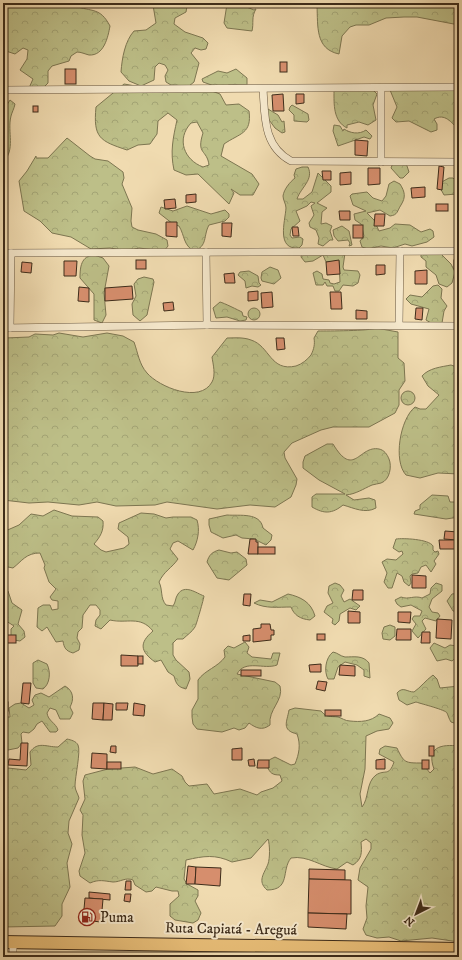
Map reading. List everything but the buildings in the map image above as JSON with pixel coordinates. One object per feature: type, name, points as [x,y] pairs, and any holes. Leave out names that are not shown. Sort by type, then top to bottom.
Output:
[{"type":"main road","name":"Ruta Capiatá - Areguá","points":[[8,942],[459,948]]},
{"type":"street","points":[[3,90],[459,87]]},
{"type":"street","points":[[263,88],[268,138],[278,152],[286,158],[296,162],[459,162]]},
{"type":"street","points":[[381,88],[381,162]]},
{"type":"street","points":[[399,325],[400,251]]},
{"type":"street","points":[[3,253],[459,251]]},
{"type":"street","points":[[206,252],[207,325]]},
{"type":"street","points":[[11,253],[6,328],[207,325],[459,326]]},
{"type":"street","points":[[8,942],[13,957]]},
{"type":"green space","points":[[6,3],[74,3],[75,6],[95,11],[103,16],[110,26],[108,35],[102,49],[98,52],[89,55],[77,52],[71,56],[69,61],[52,66],[48,71],[48,83],[44,87],[29,88],[33,79],[20,70],[27,59],[28,50],[23,48],[15,54],[3,50],[3,6]]},
{"type":"green space","points":[[156,3],[182,3],[187,6],[186,12],[175,18],[174,24],[185,32],[203,38],[208,43],[206,49],[201,50],[195,48],[191,53],[199,63],[194,82],[189,86],[171,85],[166,82],[165,76],[168,70],[165,65],[159,63],[155,67],[154,80],[141,86],[129,81],[121,72],[124,50],[131,35],[134,31],[146,30],[156,23],[153,5]]},
{"type":"green space","points":[[237,3],[254,10],[256,9],[252,31],[227,28],[224,23],[227,4]]},
{"type":"green space","points":[[321,3],[459,4],[459,25],[417,17],[404,17],[386,18],[369,25],[356,25],[350,27],[342,36],[339,54],[326,47],[319,36],[317,6]]},
{"type":"green space","points":[[236,69],[247,78],[247,85],[229,85],[220,88],[203,82],[202,79],[218,71],[227,73]]},
{"type":"green space","points":[[124,84],[159,90],[209,90],[220,94],[226,105],[239,104],[249,111],[249,124],[247,129],[240,135],[224,144],[221,156],[252,174],[259,184],[253,195],[240,195],[231,189],[234,193],[229,204],[198,174],[186,175],[174,170],[172,151],[177,120],[168,113],[158,121],[157,134],[150,144],[138,145],[127,150],[110,144],[100,137],[96,126],[96,107]],"holes":[[[197,122],[203,133],[201,149],[206,156],[209,165],[203,167],[196,164],[191,159],[184,148],[183,142],[186,129],[191,123]]]},
{"type":"green space","points":[[459,89],[459,130],[448,119],[441,117],[434,119],[437,124],[437,130],[431,132],[409,121],[396,122],[392,118],[397,107],[390,90]]},
{"type":"green space","points":[[373,90],[377,94],[373,105],[376,120],[368,125],[359,122],[347,125],[347,128],[342,125],[335,112],[334,91]]},
{"type":"green space","points":[[10,100],[15,104],[10,122],[9,152],[3,162],[3,111]]},
{"type":"green space","points":[[292,105],[308,114],[309,120],[307,122],[294,121],[294,115],[289,110]]},
{"type":"green space","points":[[268,109],[278,115],[282,122],[284,121],[285,132],[282,133],[275,128],[264,113]]},
{"type":"green space","points":[[334,125],[340,126],[343,131],[344,129],[355,133],[360,133],[366,130],[372,136],[370,139],[364,137],[338,146],[333,131]]},
{"type":"green space","points":[[67,138],[90,156],[95,159],[108,161],[123,172],[124,178],[122,184],[132,208],[132,227],[156,234],[167,240],[168,246],[164,251],[139,248],[128,251],[110,248],[91,249],[71,237],[52,233],[40,221],[24,211],[19,181],[36,156],[36,158],[48,158]]},
{"type":"green space","points":[[403,161],[409,172],[403,178],[400,178],[391,168],[393,163]]},
{"type":"green space","points":[[308,167],[309,176],[297,199],[303,199],[312,192],[318,173],[331,186],[331,192],[317,203],[327,208],[322,212],[321,224],[326,223],[332,226],[330,231],[333,240],[330,240],[323,246],[318,244],[319,238],[316,230],[310,227],[309,223],[314,215],[311,206],[315,203],[311,202],[307,206],[296,211],[300,221],[291,229],[290,235],[292,238],[300,237],[303,239],[302,245],[299,248],[292,247],[287,245],[285,240],[284,227],[286,205],[283,198],[284,193],[295,178],[294,175],[296,169]]},
{"type":"green space","points":[[449,178],[453,178],[457,182],[459,189],[457,194],[444,195],[438,184]]},
{"type":"green space","points":[[394,181],[400,184],[404,194],[403,202],[396,214],[390,216],[380,210],[367,213],[374,220],[379,231],[390,228],[395,224],[410,225],[421,232],[430,229],[433,231],[434,237],[427,242],[412,246],[405,244],[393,248],[381,246],[368,249],[362,247],[360,241],[364,236],[361,224],[355,220],[354,214],[366,211],[353,205],[350,196],[352,194],[367,192],[373,198],[382,201],[386,196],[389,184]]},
{"type":"green space","points":[[187,206],[211,214],[225,210],[229,214],[229,217],[225,221],[209,225],[203,243],[194,251],[190,249],[186,243],[179,226],[173,224],[159,213],[161,207],[173,211]]},
{"type":"green space","points":[[342,226],[349,231],[352,245],[349,246],[350,243],[348,240],[338,241],[334,236],[333,230]]},
{"type":"green space","points":[[438,251],[451,264],[455,272],[452,283],[447,287],[439,284],[436,275],[426,267],[426,261],[421,257],[421,254]]},
{"type":"green space","points":[[302,253],[345,253],[344,270],[358,271],[360,275],[358,283],[353,286],[343,285],[339,291],[335,291],[333,286],[327,286],[325,282],[323,285],[316,285],[313,273],[317,271],[322,274],[323,279],[329,280],[330,283],[334,284],[340,282],[339,261],[326,262],[323,255],[313,261],[305,262],[301,257]]},
{"type":"green space","points":[[94,255],[103,258],[109,266],[104,293],[106,315],[102,323],[94,320],[94,294],[80,278],[82,263],[86,257]]},
{"type":"green space","points":[[270,267],[278,270],[281,278],[274,284],[262,281],[261,278],[262,272]]},
{"type":"green space","points":[[249,271],[258,276],[259,283],[261,285],[258,287],[252,286],[246,288],[245,281],[238,275],[240,272]]},
{"type":"green space","points":[[144,277],[153,279],[154,282],[147,315],[140,321],[133,315],[132,304],[136,296],[134,284],[138,279]]},
{"type":"green space","points":[[438,285],[442,289],[441,298],[447,306],[444,311],[442,323],[431,323],[426,320],[429,309],[411,304],[406,299],[410,295],[422,297],[433,286]]},
{"type":"green space","points":[[220,302],[242,312],[243,316],[247,317],[246,320],[240,321],[227,317],[216,318],[213,308]]},
{"type":"green space","points":[[254,308],[258,310],[260,314],[258,318],[254,320],[250,318],[248,314],[250,310]]},
{"type":"green space","points":[[376,328],[398,332],[398,358],[404,363],[405,381],[399,390],[399,405],[395,413],[369,427],[333,427],[321,430],[292,443],[284,452],[285,458],[297,479],[296,485],[291,497],[275,507],[250,505],[217,509],[167,502],[155,505],[116,506],[97,502],[79,505],[48,502],[29,503],[3,500],[3,339],[5,338],[29,337],[35,334],[53,335],[59,333],[83,337],[107,333],[123,336],[134,342],[142,366],[147,373],[170,388],[189,393],[206,389],[212,382],[214,373],[212,357],[227,338],[242,338],[251,340],[262,347],[275,362],[287,367],[296,366],[304,362],[311,355],[314,349],[314,338],[318,331]]},
{"type":"green space","points":[[451,365],[459,368],[459,474],[438,473],[420,478],[406,475],[402,469],[399,450],[405,421],[415,407],[426,409],[439,395],[428,386],[422,376],[425,373],[439,367]]},
{"type":"green space","points":[[408,391],[413,393],[415,398],[413,403],[408,405],[403,403],[401,398],[403,393]]},
{"type":"green space","points":[[327,444],[333,444],[340,454],[346,459],[352,460],[372,449],[384,451],[389,459],[390,465],[390,472],[386,479],[381,483],[346,495],[354,500],[369,498],[375,500],[376,508],[372,510],[364,510],[343,505],[335,510],[324,512],[312,507],[312,497],[316,494],[345,494],[319,480],[303,468],[305,456]]},
{"type":"green space","points":[[432,495],[448,496],[450,502],[456,502],[459,500],[459,517],[446,519],[414,514],[415,511],[420,509],[420,505]]},
{"type":"green space","points":[[54,510],[72,516],[98,517],[103,521],[101,534],[94,544],[106,552],[124,548],[129,544],[128,537],[118,529],[119,523],[141,513],[154,514],[166,518],[191,517],[197,520],[198,535],[193,550],[178,541],[173,543],[170,549],[178,559],[163,575],[159,582],[163,600],[166,605],[173,606],[178,594],[187,589],[204,596],[195,627],[183,639],[177,639],[173,643],[173,655],[176,660],[189,672],[190,679],[186,689],[178,685],[174,676],[168,672],[161,660],[155,662],[144,651],[143,647],[145,639],[153,631],[143,623],[110,620],[101,629],[95,626],[96,620],[100,615],[100,610],[96,605],[90,605],[83,615],[82,628],[78,632],[77,638],[80,644],[79,650],[73,653],[66,649],[63,641],[56,642],[47,627],[42,631],[37,627],[38,608],[43,605],[50,605],[52,610],[58,609],[58,601],[52,600],[50,597],[56,589],[49,582],[44,568],[45,565],[40,553],[31,554],[13,568],[8,567],[3,571],[3,532],[19,525],[31,514],[43,516]]},
{"type":"green space","points":[[227,515],[243,515],[258,519],[263,528],[272,535],[271,540],[266,545],[254,539],[242,538],[236,535],[223,538],[211,532],[209,519]]},
{"type":"green space","points":[[396,539],[421,540],[427,542],[433,546],[433,550],[435,552],[438,551],[439,554],[434,561],[436,564],[431,572],[426,565],[421,567],[418,573],[410,576],[411,583],[409,586],[404,582],[402,576],[397,573],[392,588],[388,588],[384,582],[387,573],[382,562],[387,559],[396,560],[403,554],[402,551],[399,552],[393,548]]},
{"type":"green space","points":[[219,550],[231,553],[237,552],[246,559],[247,565],[229,580],[217,578],[207,562],[211,554]]},
{"type":"green space","points":[[335,583],[340,585],[344,590],[341,596],[344,602],[350,599],[360,606],[356,610],[350,608],[340,614],[339,621],[335,625],[332,623],[333,619],[324,612],[327,606],[333,603],[328,593],[329,586]]},
{"type":"green space","points":[[436,583],[442,585],[442,591],[432,599],[429,607],[432,612],[438,613],[440,616],[436,621],[425,618],[422,621],[426,629],[418,638],[412,631],[416,624],[412,619],[414,616],[420,616],[422,611],[411,605],[401,607],[395,600],[401,597],[422,598],[430,594],[431,588]]},
{"type":"green space","points":[[3,589],[8,591],[12,603],[22,610],[18,624],[24,631],[25,637],[20,641],[14,640],[11,635],[11,629],[14,626],[3,619]]},
{"type":"green space","points":[[459,593],[459,616],[458,612],[453,611],[447,601],[452,594]]},
{"type":"green space","points":[[288,594],[305,601],[311,607],[315,616],[310,620],[300,618],[291,607],[268,607],[254,603],[260,600],[272,602]]},
{"type":"green space","points":[[390,625],[395,627],[395,636],[390,640],[383,639],[382,633],[384,627]]},
{"type":"green space","points":[[245,642],[249,647],[247,653],[252,657],[271,659],[273,653],[280,653],[277,665],[245,667],[237,674],[275,682],[280,686],[280,696],[271,714],[270,725],[264,728],[259,728],[249,723],[245,728],[239,730],[234,728],[222,732],[197,729],[193,724],[192,710],[198,699],[198,680],[225,657],[224,650],[228,646],[234,648]]},
{"type":"green space","points":[[434,643],[445,648],[450,645],[457,646],[459,649],[459,655],[452,661],[446,659],[437,661],[430,648]]},
{"type":"green space","points":[[333,652],[345,657],[358,657],[367,660],[369,663],[370,678],[364,676],[364,670],[357,665],[345,662],[338,667],[334,679],[328,679],[326,665],[328,658]]},
{"type":"green space","points":[[38,660],[47,664],[49,671],[47,684],[43,689],[36,688],[33,683],[33,663]]},
{"type":"green space","points":[[433,675],[437,679],[440,688],[459,686],[459,718],[454,723],[451,722],[447,713],[443,710],[416,702],[407,705],[399,700],[397,693],[399,691],[403,690],[414,692]]},
{"type":"green space","points":[[65,686],[72,693],[70,707],[73,713],[70,719],[60,719],[56,710],[50,708],[47,713],[50,720],[58,730],[56,732],[50,732],[42,721],[29,733],[23,732],[21,734],[22,743],[18,748],[3,751],[3,740],[6,734],[3,731],[3,717],[10,717],[9,708],[15,704],[21,703],[29,708],[34,705],[32,700],[35,695],[41,693],[49,697]]},
{"type":"green space","points":[[295,708],[321,711],[327,716],[338,717],[348,721],[365,721],[376,717],[379,714],[390,718],[393,723],[389,729],[377,731],[366,736],[365,769],[360,794],[362,807],[366,800],[369,786],[373,778],[379,773],[390,770],[394,762],[379,754],[380,749],[385,746],[397,748],[401,757],[406,761],[412,763],[422,763],[430,773],[434,769],[432,756],[437,748],[459,746],[459,942],[432,938],[401,941],[389,937],[377,938],[366,935],[363,929],[367,918],[366,906],[368,887],[358,880],[360,868],[371,849],[371,843],[366,839],[361,842],[361,855],[353,865],[347,862],[337,869],[303,858],[291,858],[286,868],[283,883],[275,889],[267,890],[262,884],[262,877],[269,858],[268,839],[251,858],[232,862],[226,859],[209,856],[186,860],[184,879],[187,884],[198,890],[198,896],[195,901],[201,913],[198,920],[193,923],[175,920],[170,916],[170,904],[179,896],[178,891],[156,887],[152,891],[146,892],[135,885],[133,880],[130,879],[113,882],[99,881],[90,883],[80,876],[79,871],[85,853],[82,835],[83,815],[80,810],[85,799],[83,781],[85,775],[108,769],[135,767],[153,774],[172,769],[182,776],[189,786],[207,784],[214,794],[240,789],[257,795],[273,788],[282,781],[280,775],[275,775],[269,770],[267,766],[269,760],[275,757],[291,765],[295,764],[298,757],[299,742],[297,734],[287,728],[286,722],[289,710]]},
{"type":"green space","points":[[67,739],[76,743],[79,748],[75,789],[79,798],[69,821],[68,833],[72,844],[67,863],[70,887],[62,904],[62,916],[55,926],[3,927],[3,763],[8,768],[26,770],[31,765],[30,752],[33,749],[42,745],[58,747]]},
{"type":"green space","points":[[293,942],[360,957],[162,957],[211,952],[222,947]]},
{"type":"green space","points":[[298,953],[459,956],[459,957],[298,957]]},
{"type":"place","name":"Puma","points":[[87,917]]}]
